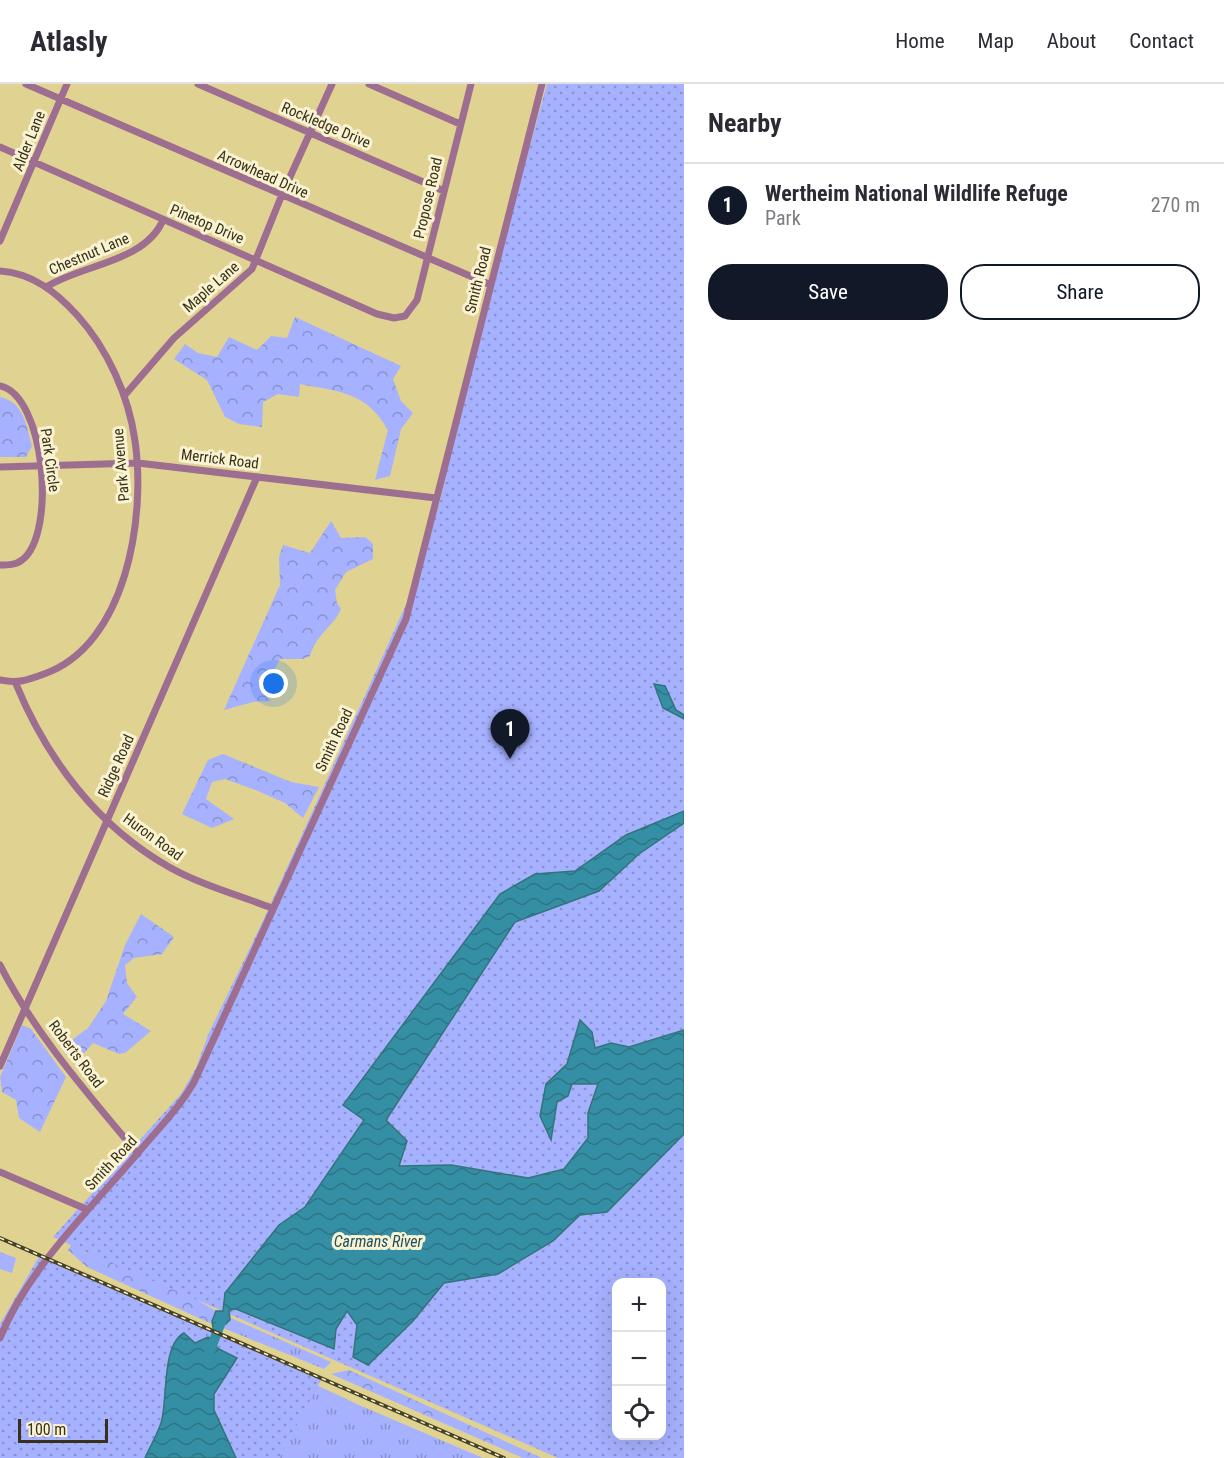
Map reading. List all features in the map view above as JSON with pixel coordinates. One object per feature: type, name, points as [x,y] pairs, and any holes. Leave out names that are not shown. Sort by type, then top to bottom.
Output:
[{"type":"street","name":"Arrowhead Drive","points":[[26,84],[281,197],[491,285]]},
{"type":"street","name":"Alder Lane","points":[[0,241],[67,84]]},
{"type":"street","name":"Rockledge Drive","points":[[198,84],[444,191]]},
{"type":"street","name":"Maple Lane","points":[[124,396],[174,338],[252,269],[281,197],[332,84]]},
{"type":"street","points":[[369,84],[460,124]]},
{"type":"street","name":"Propose Road","points":[[405,316],[417,300],[471,84]]},
{"type":"street","name":"Smith Road","points":[[0,1338],[2,1326],[20,1299],[86,1209],[171,1118],[194,1082],[406,619],[542,84]]},
{"type":"street","name":"Pinetop Drive","points":[[0,147],[377,314],[394,318],[405,316]]},
{"type":"street","name":"Chestnut Lane","points":[[48,286],[66,275],[126,254],[148,243],[163,220]]},
{"type":"street","name":"Park Avenue","points":[[0,271],[13,272],[48,286],[96,338],[124,396],[132,422],[140,492],[137,528],[121,582],[106,615],[80,653],[68,664],[16,684]]},
{"type":"street","name":"Park Circle","points":[[0,386],[15,392],[32,421],[43,491],[35,541],[22,561],[12,565],[0,565]]},
{"type":"street","name":"Merrick Road","points":[[0,467],[40,464],[138,463],[436,498]]},
{"type":"street","name":"Ridge Road","points":[[0,1066],[257,477]]},
{"type":"street","points":[[0,680],[16,684]]},
{"type":"street","name":"Huron Road","points":[[16,684],[31,721],[65,774],[90,805],[169,867],[272,908]]},
{"type":"street","name":"Roberts Road","points":[[0,965],[4,980],[70,1072],[138,1154]]},
{"type":"street","points":[[0,1172],[86,1209]]},
{"type":"green space","points":[[547,84],[684,84],[684,1458],[558,1458],[53,1237],[181,1094],[196,1068],[208,1035],[261,925],[418,578],[441,497],[472,354]]},
{"type":"green space","points":[[295,317],[401,366],[393,379],[401,401],[413,413],[401,429],[390,476],[375,480],[388,430],[380,417],[361,400],[339,392],[300,384],[299,397],[278,394],[263,402],[262,427],[239,424],[225,417],[207,380],[174,359],[185,344],[198,353],[217,357],[229,337],[257,350],[271,336],[287,338]]},
{"type":"green space","points":[[0,397],[14,404],[23,415],[32,446],[26,457],[0,457]]},
{"type":"green space","points":[[331,521],[341,538],[365,537],[373,544],[373,559],[346,572],[335,590],[337,603],[341,609],[317,641],[310,656],[303,659],[280,659],[273,673],[260,675],[258,681],[262,687],[261,692],[271,701],[253,702],[224,710],[280,585],[279,557],[283,545],[310,553]]},
{"type":"green space","points":[[223,754],[291,782],[319,787],[303,818],[285,803],[225,779],[212,782],[206,799],[234,819],[212,828],[182,814],[208,760]]},
{"type":"green space","points":[[141,914],[174,937],[162,954],[134,958],[125,965],[127,983],[137,997],[123,1014],[151,1031],[125,1053],[119,1054],[93,1043],[75,1064],[61,1048],[88,1028],[106,1001],[125,945]]},
{"type":"green space","points":[[22,1025],[31,1029],[66,1077],[40,1132],[19,1118],[16,1100],[2,1092],[0,1077]]},
{"type":"green space","points":[[91,1214],[187,1294],[216,1311],[212,1324],[87,1267],[68,1250]]},
{"type":"green space","points":[[0,1252],[16,1258],[12,1273],[0,1269]]},
{"type":"green space","points":[[40,1255],[321,1380],[279,1458],[0,1458],[0,1324]]},
{"type":"green space","points":[[229,1317],[331,1362],[324,1369],[223,1328],[230,1320]]},
{"type":"green space","points":[[282,1369],[359,1405],[483,1458],[261,1458]]},
{"type":"green space","points":[[349,1370],[542,1458],[523,1458],[331,1374]]},
{"type":"water","points":[[654,684],[665,686],[676,710],[684,715],[684,719],[663,708]]},
{"type":"water","name":"Carmans River","points":[[684,811],[684,823],[639,854],[599,891],[515,922],[386,1120],[407,1141],[399,1166],[451,1165],[528,1178],[564,1169],[588,1138],[588,1113],[598,1084],[572,1084],[568,1096],[557,1102],[551,1140],[540,1116],[546,1084],[567,1064],[580,1020],[592,1032],[595,1048],[611,1043],[629,1047],[684,1030],[684,1134],[607,1212],[580,1215],[553,1241],[498,1274],[444,1283],[413,1321],[368,1365],[353,1357],[357,1325],[347,1311],[336,1329],[334,1349],[236,1309],[229,1310],[230,1320],[219,1330],[213,1328],[212,1321],[216,1311],[223,1311],[225,1293],[279,1225],[305,1207],[364,1120],[343,1105],[500,894],[535,874],[575,871],[626,835]]},
{"type":"water","points":[[184,1333],[195,1343],[208,1337],[215,1341],[217,1348],[237,1358],[214,1394],[214,1410],[236,1458],[145,1458],[161,1423],[168,1361],[177,1339]]},
{"type":"waterway","name":"Carmans River","points":[[209,1353],[223,1317]]},
{"type":"railway","points":[[0,1238],[504,1458]]},
{"type":"place","name":"Wertheim National Wildlife Refuge","points":[[510,759]]}]
